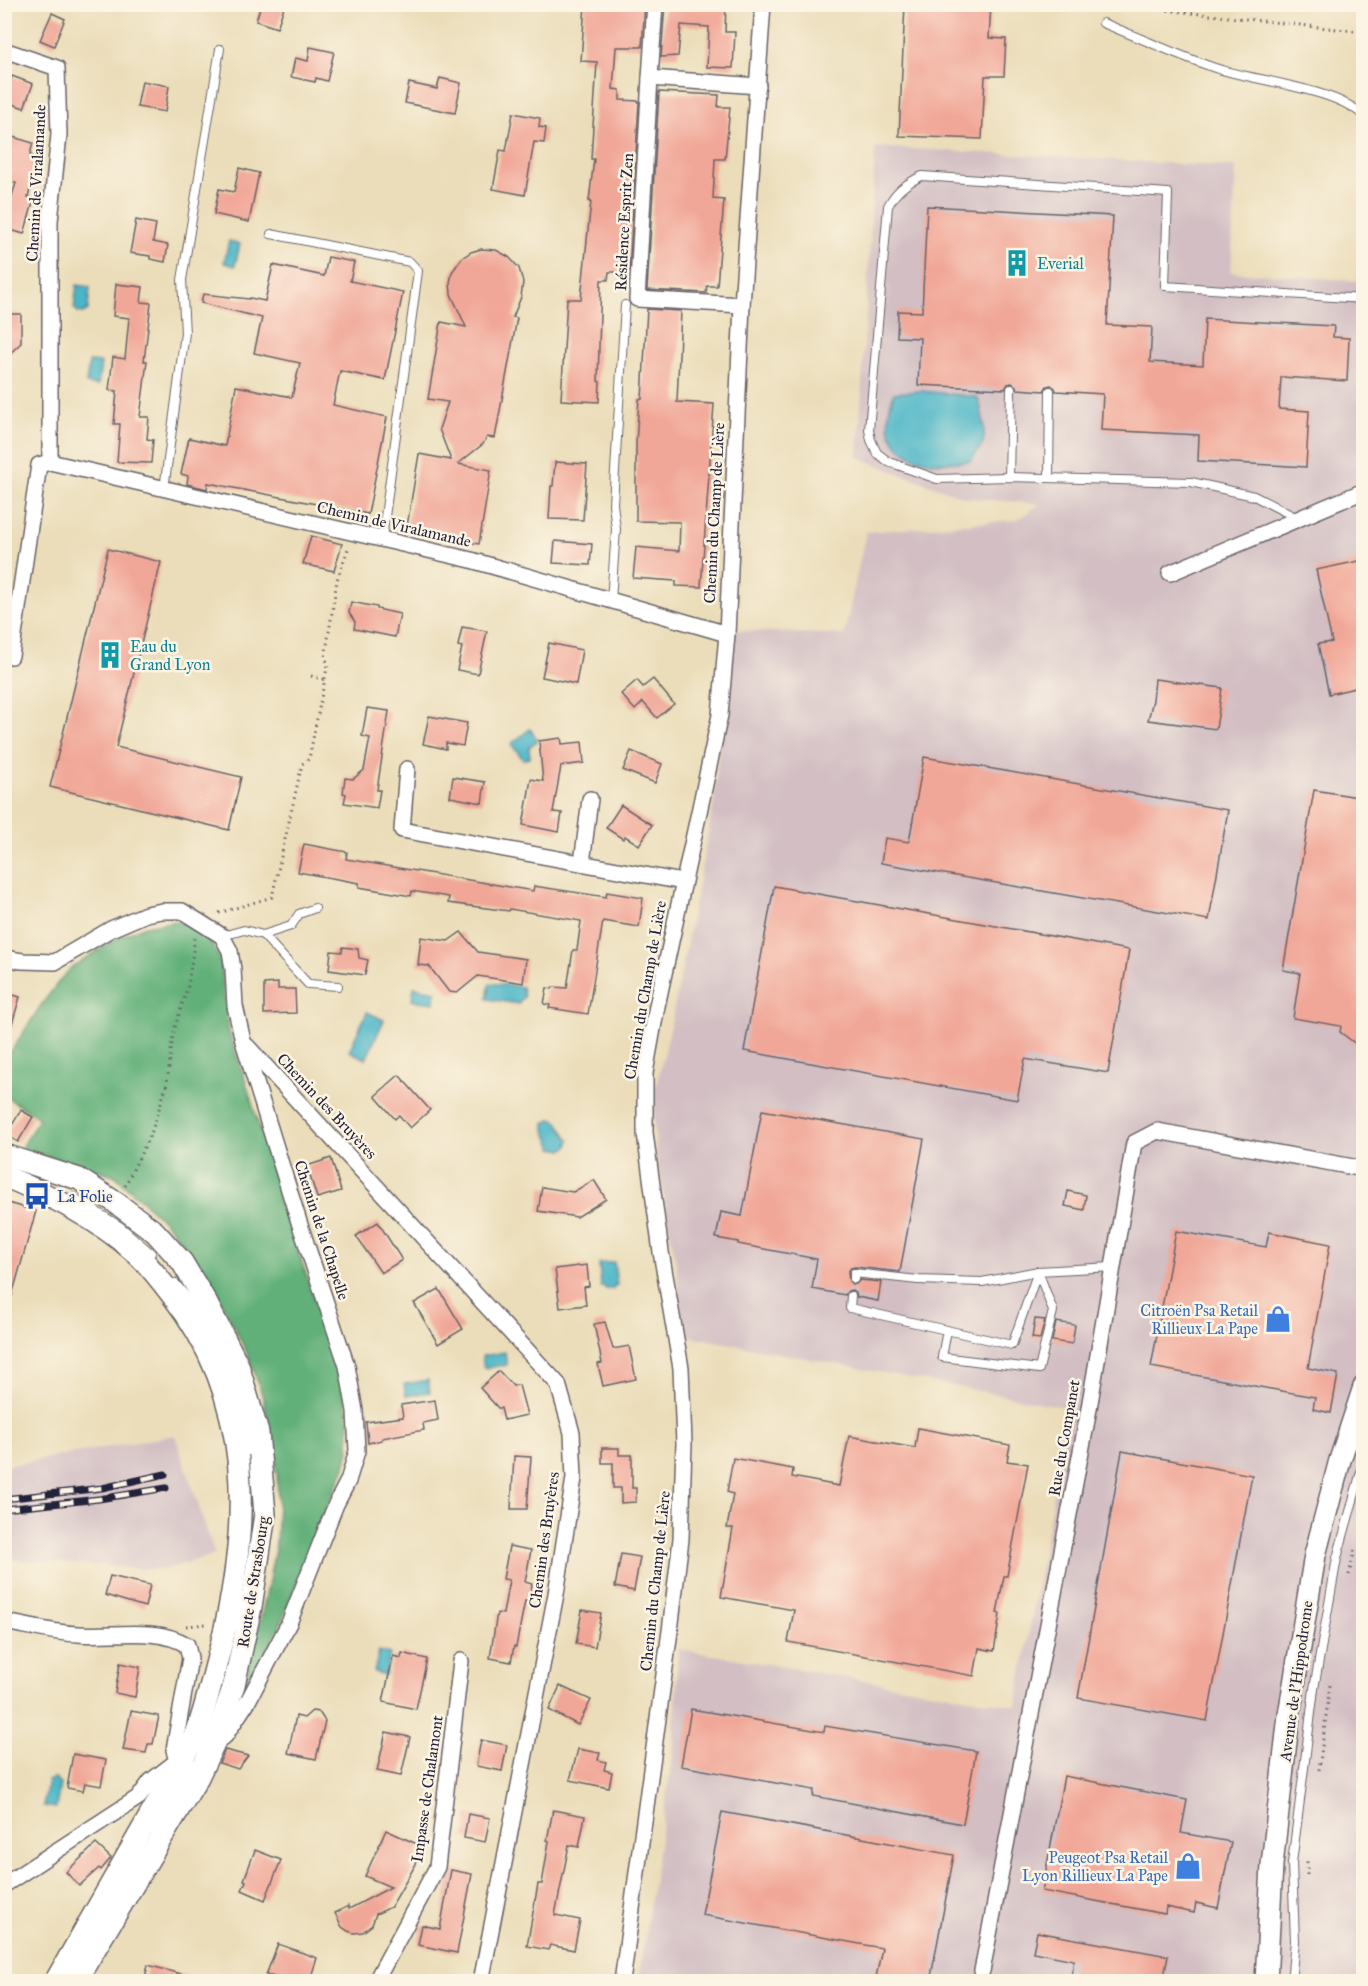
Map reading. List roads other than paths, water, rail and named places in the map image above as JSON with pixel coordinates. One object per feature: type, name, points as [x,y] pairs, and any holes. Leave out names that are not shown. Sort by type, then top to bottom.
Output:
[{"type":"main road","name":"Route de Strasbourg","points":[[4,1155],[79,1179],[155,1232],[182,1262],[206,1302],[237,1365],[258,1433],[265,1514],[251,1607],[234,1685],[215,1741],[189,1765],[61,1968],[55,1982]]},
{"type":"main road","name":"Route de Strasbourg","points":[[4,1176],[65,1203],[111,1233],[139,1256],[179,1304],[210,1357],[226,1397],[236,1440],[242,1501],[238,1560],[226,1626],[189,1765],[75,1982]]},
{"type":"main road","name":"Avenue de l'Hippodrome","points":[[1266,1982],[1274,1842],[1289,1715],[1315,1554],[1340,1460],[1364,1387]]},
{"type":"street","name":"Résidence Esprit Zen","points":[[655,4],[638,299],[742,305]]},
{"type":"street","name":"Chemin du Champ de Lière","points":[[622,1982],[681,1539],[684,1443],[681,1368],[661,1252],[645,1133],[645,1073],[657,1006],[720,715],[742,305],[763,4]]},
{"type":"street","name":"Chemin de Viralamande","points":[[4,50],[57,68],[58,135],[50,221],[50,462],[471,560],[726,634]]},
{"type":"street","points":[[650,78],[758,86]]},
{"type":"street","points":[[11,656],[39,465],[50,462]]},
{"type":"street","points":[[1170,573],[1364,491]]},
{"type":"street","points":[[407,769],[402,830],[683,882]]},
{"type":"street","points":[[582,863],[590,799]]},
{"type":"street","points":[[4,958],[55,962],[111,928],[146,914],[162,911],[182,911],[222,936]]},
{"type":"street","name":"Chemin de la Chapelle","points":[[215,1741],[225,1736],[248,1701],[289,1623],[336,1504],[348,1481],[357,1451],[355,1411],[347,1366],[299,1222],[243,1041],[235,1006],[230,951],[222,936]]},
{"type":"street","name":"Chemin des Bruyères","points":[[243,1041],[558,1384],[572,1433],[574,1478],[556,1594],[481,1982]]},
{"type":"street","name":"Rue du Companet","points":[[982,1971],[1087,1420],[1134,1143],[1157,1131],[1364,1169]]},
{"type":"street","points":[[4,1622],[77,1634],[154,1635],[177,1639],[187,1646],[190,1658],[174,1750],[189,1765],[152,1781],[139,1797],[4,1884]]},
{"type":"street","name":"Impasse de Chalamont","points":[[378,1982],[379,1975],[437,1867],[462,1660]]},
{"type":"lane","points":[[1103,23],[1215,68],[1335,98],[1364,116]]},
{"type":"lane","points":[[164,489],[185,333],[182,280],[220,49]]},
{"type":"lane","points":[[1297,519],[1254,496],[1191,482],[1009,477],[937,479],[889,462],[877,453],[869,429],[888,207],[894,195],[905,184],[922,177],[1168,193],[1165,286],[1364,299]]},
{"type":"lane","points":[[271,234],[410,262],[418,271],[382,539]]},
{"type":"lane","points":[[611,601],[616,529],[613,504],[625,305]]},
{"type":"lane","points":[[1009,477],[1011,389]]},
{"type":"lane","points":[[1049,478],[1050,391]]},
{"type":"lane","points":[[263,935],[291,926],[299,914],[315,908]]},
{"type":"lane","points":[[222,936],[244,930],[263,935],[309,984],[338,986]]},
{"type":"lane","points":[[62,1192],[88,1205],[122,1227],[143,1245],[158,1263]]},
{"type":"lane","points":[[854,1279],[854,1273],[918,1280],[982,1282],[1038,1271],[1113,1267]]},
{"type":"lane","points":[[851,1296],[850,1308],[1012,1346],[1038,1271]]},
{"type":"lane","points":[[947,1330],[942,1357],[1039,1369],[1053,1311],[1038,1271]]},
{"type":"lane","points":[[166,1272],[196,1308],[228,1368],[248,1442],[250,1463]]},
{"type":"lane","name":"Avenue de l'Hippodrome","points":[[1292,1982],[1295,1941],[1292,1863],[1314,1689],[1337,1558],[1364,1461]]},
{"type":"lane","points":[[234,1633],[244,1589]]},
{"type":"lane","points":[[148,1839],[189,1765]]},
{"type":"lane","points":[[65,1982],[107,1908]]},
{"type":"water","points":[[229,241],[240,244],[235,266],[224,263]]},
{"type":"water","points":[[77,285],[90,287],[88,310],[83,313],[74,308]]},
{"type":"water","points":[[89,362],[101,363],[98,386],[86,384]]},
{"type":"water","points":[[921,391],[977,397],[982,412],[984,439],[970,461],[941,463],[919,459],[908,454],[893,439],[889,419],[894,393]]},
{"type":"water","points":[[530,729],[538,740],[529,747],[530,758],[523,759],[511,744]]},
{"type":"water","points":[[490,983],[522,987],[524,997],[519,1004],[487,999]]},
{"type":"water","points":[[414,987],[436,991],[434,1003],[412,1000]]},
{"type":"water","points":[[367,1012],[384,1020],[366,1059],[349,1051]]},
{"type":"water","points":[[552,1119],[558,1122],[570,1140],[568,1146],[563,1150],[553,1148],[545,1130],[545,1123]]},
{"type":"water","points":[[614,1262],[617,1285],[613,1289],[601,1287],[599,1264]]},
{"type":"water","points":[[505,1352],[507,1365],[484,1368],[482,1356]]},
{"type":"water","points":[[428,1380],[430,1392],[406,1396],[404,1384]]},
{"type":"water","points":[[379,1651],[390,1654],[385,1675],[374,1672]]},
{"type":"water","points":[[55,1778],[60,1784],[56,1808],[43,1806],[48,1781]]},
{"type":"railway","points":[[4,1499],[102,1488],[165,1474]]},
{"type":"railway","points":[[4,1509],[99,1499],[166,1488]]},
{"type":"place","name":"Everial","points":[[1017,263]]},
{"type":"place","name":"Eau du Grand Lyon","points":[[110,655]]},
{"type":"place","name":"La Folie","points":[[37,1196]]},
{"type":"place","name":"Citroën Psa Retail Rillieux La Pape","points":[[1278,1319]]},
{"type":"place","name":"Peugeot Psa Retail Lyon Rillieux La Pape","points":[[1188,1866]]}]
